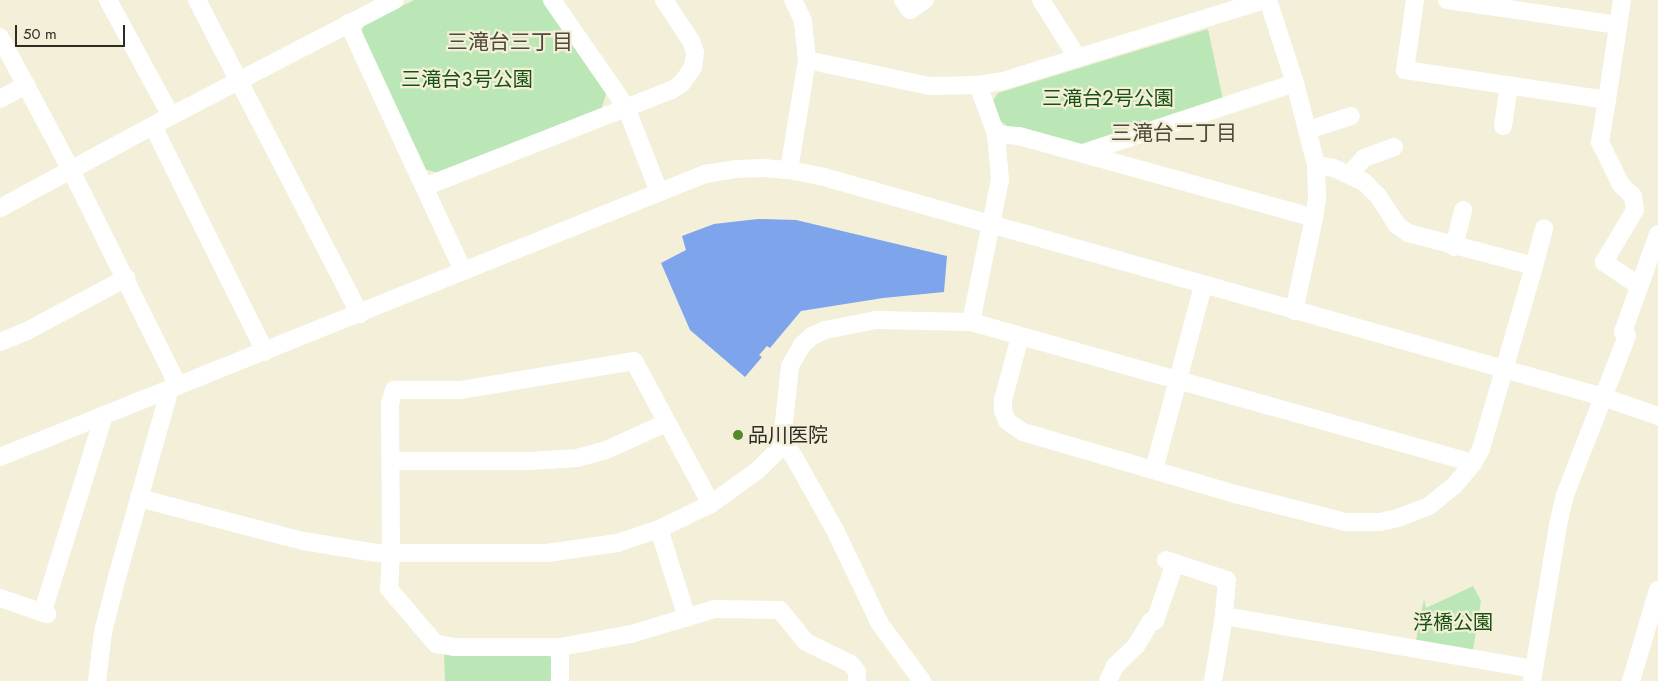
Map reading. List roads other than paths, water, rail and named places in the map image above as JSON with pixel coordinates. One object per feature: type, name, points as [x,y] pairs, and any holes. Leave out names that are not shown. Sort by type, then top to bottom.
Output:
[{"type":"street","points":[[108,0],[171,116]]},
{"type":"street","points":[[198,0],[360,314]]},
{"type":"street","points":[[0,208],[171,116],[240,82],[348,23],[395,0]]},
{"type":"street","points":[[552,0],[626,108],[659,192]]},
{"type":"street","points":[[424,187],[672,90],[690,75],[695,52],[692,42],[664,0]]},
{"type":"street","points":[[789,170],[807,60],[803,21],[793,0]]},
{"type":"street","points":[[903,0],[910,10],[925,0]]},
{"type":"street","points":[[1041,0],[1078,58]]},
{"type":"street","points":[[807,60],[922,84],[978,85],[1003,81],[1266,0],[1295,83],[1316,165],[1314,218],[1294,311]]},
{"type":"street","points":[[1415,0],[1405,70],[1607,100]]},
{"type":"street","points":[[1447,0],[1491,3],[1618,25]]},
{"type":"street","points":[[1622,0],[1600,142],[1621,185],[1633,196],[1635,210],[1604,262],[1639,286]]},
{"type":"street","points":[[348,23],[463,271]]},
{"type":"street","points":[[0,37],[126,278],[174,387],[139,498],[103,632],[97,681]]},
{"type":"street","points":[[1083,153],[1295,83]]},
{"type":"street","points":[[0,99],[26,85]]},
{"type":"street","points":[[971,322],[993,225],[1000,180],[996,134],[978,85]]},
{"type":"street","points":[[1503,126],[1509,85]]},
{"type":"street","points":[[1308,130],[1351,116]]},
{"type":"street","points":[[153,126],[265,352]]},
{"type":"street","points":[[996,134],[1019,136],[1314,218]]},
{"type":"street","points":[[1350,174],[1364,158],[1394,147]]},
{"type":"street","points":[[1316,165],[1350,174],[1372,189],[1393,219],[1408,233],[1534,266]]},
{"type":"street","points":[[0,457],[705,174],[736,170],[789,170],[993,225],[1203,286],[1603,397],[1658,416]]},
{"type":"street","points":[[1454,246],[1463,210]]},
{"type":"street","points":[[1020,337],[1002,400],[1006,421],[1023,432],[1332,519],[1360,524],[1398,518],[1429,506],[1454,486],[1473,463],[1484,441],[1544,228]]},
{"type":"street","points":[[1224,616],[1533,675],[1558,525],[1565,495],[1627,336],[1623,332],[1658,234]]},
{"type":"street","points":[[0,342],[25,332],[126,278]]},
{"type":"street","points":[[1154,470],[1203,286]]},
{"type":"street","points":[[139,498],[303,541],[377,553],[571,551],[617,543],[659,529],[711,504],[758,470],[776,452],[782,441],[790,366],[795,354],[812,336],[825,330],[876,320],[971,322],[1473,463]]},
{"type":"street","points":[[711,504],[634,361],[461,390],[394,390],[390,403],[391,553],[388,589],[436,644],[454,647],[560,647],[631,634],[715,609],[780,610],[806,642],[851,664],[857,672],[857,681]]},
{"type":"street","points":[[0,598],[45,613],[104,415]]},
{"type":"street","points":[[391,461],[531,461],[578,458],[604,451],[666,423]]},
{"type":"street","points":[[782,441],[794,457],[842,542],[880,624],[922,681]]},
{"type":"street","points":[[659,529],[687,618]]},
{"type":"street","points":[[1108,681],[1115,666],[1136,646],[1151,621],[1155,621],[1170,561],[1227,580],[1224,616],[1213,681]]},
{"type":"street","points":[[1631,681],[1653,623],[1658,590]]},
{"type":"street","points":[[560,647],[560,681]]},
{"type":"water","points":[[758,219],[796,220],[947,256],[944,292],[883,298],[801,311],[770,348],[767,346],[759,355],[762,357],[745,377],[690,330],[661,263],[686,250],[682,236],[714,224]]},
{"type":"place","name":"品川医院","points":[[738,435]]},
{"type":"district","name":"三滝台三丁目","points":[[510,42]]},
{"type":"district","name":"三滝台二丁目","points":[[1174,133]]},
{"type":"park label","name":"三滝台３号公園","points":[[467,79]]},
{"type":"park label","name":"三滝台2号公園","points":[[1108,98]]},
{"type":"park label","name":"浮橋公園","points":[[1453,622]]}]
